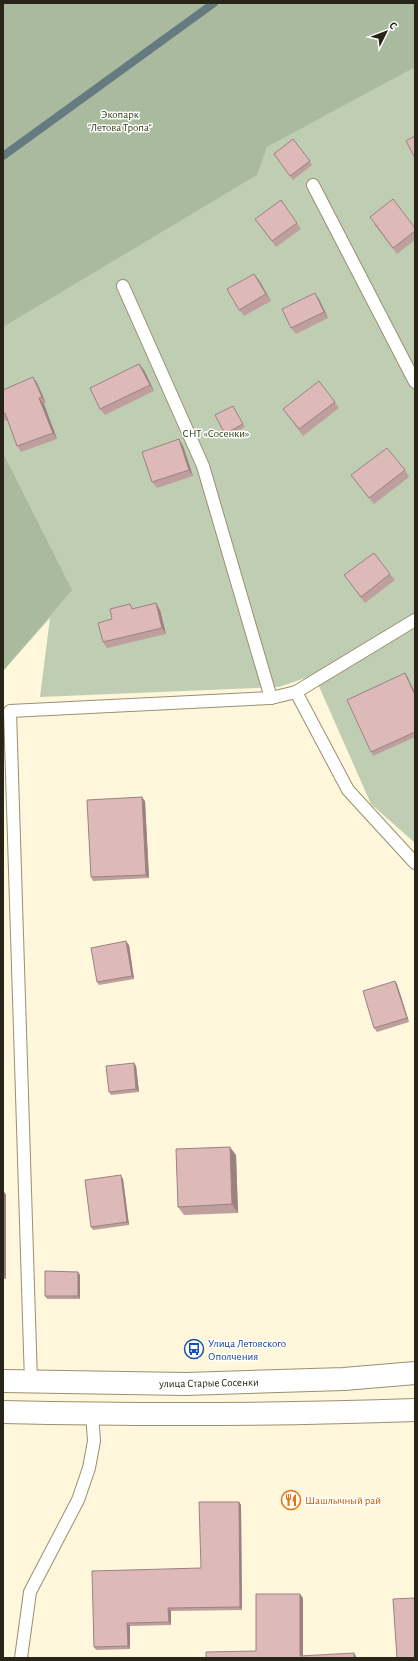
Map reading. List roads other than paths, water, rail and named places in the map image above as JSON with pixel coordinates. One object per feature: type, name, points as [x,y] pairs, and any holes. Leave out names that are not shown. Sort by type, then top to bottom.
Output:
[{"type":"main road","name":"улица Старые Сосенки","points":[[3,1381],[186,1384],[344,1379],[415,1373]]},
{"type":"main road","points":[[3,1412],[92,1414],[326,1413],[415,1410]]},
{"type":"lane","points":[[313,185],[415,382]]},
{"type":"lane","points":[[123,286],[203,466],[271,698]]},
{"type":"lane","points":[[31,1382],[10,711],[271,698],[296,692],[415,620]]},
{"type":"lane","points":[[296,692],[348,790],[415,863]]},
{"type":"lane","points":[[21,1658],[30,1592],[78,1500],[89,1468],[94,1441],[92,1414]]},
{"type":"waterway","points":[[3,156],[214,3]]},
{"type":"place","name":"Улица Летовского Ополчения","points":[[194,1349]]},
{"type":"place","name":"Шашлычный рай","points":[[291,1500]]},
{"type":"park label","name":"Экопарк \"Летова Тропа\"","points":[[120,120]]},
{"type":"park label","name":"СНТ «Сосенки»","points":[[216,433]]}]
